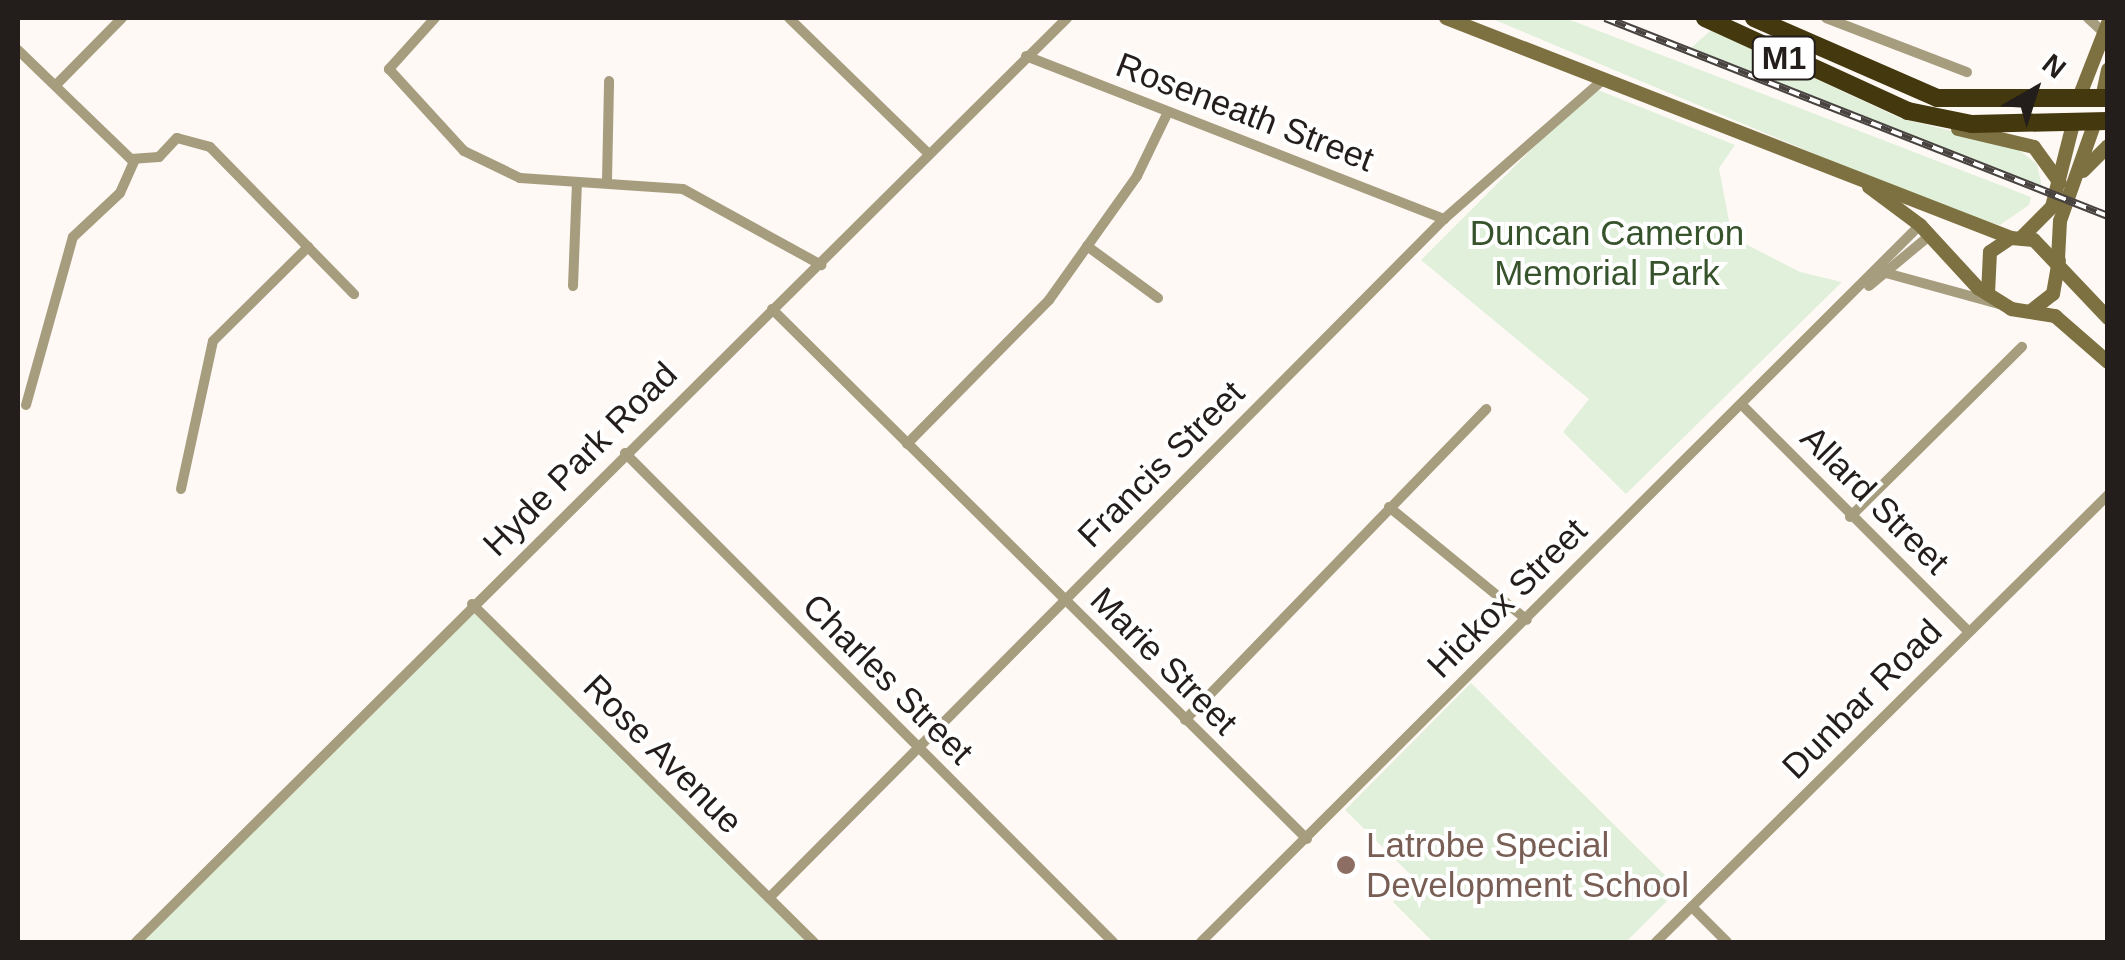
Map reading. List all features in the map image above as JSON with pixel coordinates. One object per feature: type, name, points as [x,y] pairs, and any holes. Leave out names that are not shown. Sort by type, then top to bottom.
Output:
[{"type":"highway","name":"M1","points":[[1705,18],[1908,111],[1972,124],[2101,121]]},
{"type":"highway","name":"M1","points":[[1754,18],[1924,95],[2105,98]]},
{"type":"highway","points":[[2101,121],[2105,98]]},
{"type":"highway","points":[[2072,124],[2078,100]]},
{"type":"main road","points":[[1446,18],[2016,238],[2058,260],[2108,318]]},
{"type":"main road","points":[[2078,100],[2104,27]]},
{"type":"main road","points":[[2105,98],[2108,70]]},
{"type":"main road","points":[[1908,111],[2034,147],[2068,181]]},
{"type":"main road","points":[[1994,299],[1987,258],[2044,220],[2101,121]]},
{"type":"main road","points":[[2031,312],[2053,294],[2072,124]]},
{"type":"main road","points":[[2068,181],[2108,146]]},
{"type":"main road","points":[[1858,180],[1924,230],[1994,299],[2055,316],[2108,362]]},
{"type":"main road","name":"Hickox Street","points":[[1924,230],[1939,210]]},
{"type":"street","points":[[56,85],[122,18]]},
{"type":"street","points":[[435,18],[394,60],[396,84],[496,170],[577,184],[607,180],[683,189],[821,265]]},
{"type":"street","points":[[789,18],[928,153]]},
{"type":"street","name":"Hyde Park Road","points":[[136,942],[1066,18]]},
{"type":"street","points":[[1826,18],[1967,72]]},
{"type":"street","points":[[2088,18],[2104,27]]},
{"type":"street","points":[[18,50],[135,160]]},
{"type":"street","name":"Roseneath Street","points":[[1026,56],[1444,219]]},
{"type":"street","name":"Francis Street","points":[[769,898],[1444,219],[1603,80]]},
{"type":"street","points":[[607,180],[609,81]]},
{"type":"street","points":[[907,444],[1049,300],[1087,246],[1168,112]]},
{"type":"street","points":[[26,405],[73,238],[120,193],[135,160],[195,137],[354,294]]},
{"type":"street","points":[[574,286],[577,184]]},
{"type":"street","name":"Hickox Street","points":[[1201,942],[1924,230]]},
{"type":"street","points":[[1087,246],[1158,298]]},
{"type":"street","points":[[181,489],[214,341],[308,247]]},
{"type":"street","points":[[1884,268],[1994,299]]},
{"type":"street","name":"Marie Street","points":[[772,309],[1306,839]]},
{"type":"street","points":[[1850,517],[2022,347]]},
{"type":"street","name":"Allard Street","points":[[1743,406],[1968,632]]},
{"type":"street","points":[[1185,720],[1486,409]]},
{"type":"street","name":"Charles Street","points":[[625,453],[1113,942]]},
{"type":"street","name":"Dunbar Road","points":[[1656,942],[2108,495]]},
{"type":"street","points":[[1389,507],[1527,620]]},
{"type":"street","name":"Rose Avenue","points":[[472,604],[814,942]]},
{"type":"street","points":[[1692,908],[1727,942]]},
{"type":"green space","points":[[1490,18],[1565,18],[2031,197],[2029,205],[2000,225],[1966,217]]},
{"type":"green space","points":[[1711,30],[1900,118],[2015,147],[2037,164],[2042,187],[1691,48]]},
{"type":"green space","name":"Duncan Cameron Memorial Park","points":[[1593,88],[1735,145],[1719,168],[1732,237],[1800,272],[1842,282],[1626,494],[1563,432],[1589,399],[1421,260]]},
{"type":"green space","points":[[473,606],[810,942],[140,942]]},
{"type":"green space","points":[[1471,683],[1679,889],[1626,942],[1433,942],[1393,902],[1415,879],[1345,810]]},
{"type":"railway","points":[[1605,18],[2108,216]]},
{"type":"place","name":"Latrobe Special Development School","points":[[1346,865]]}]
